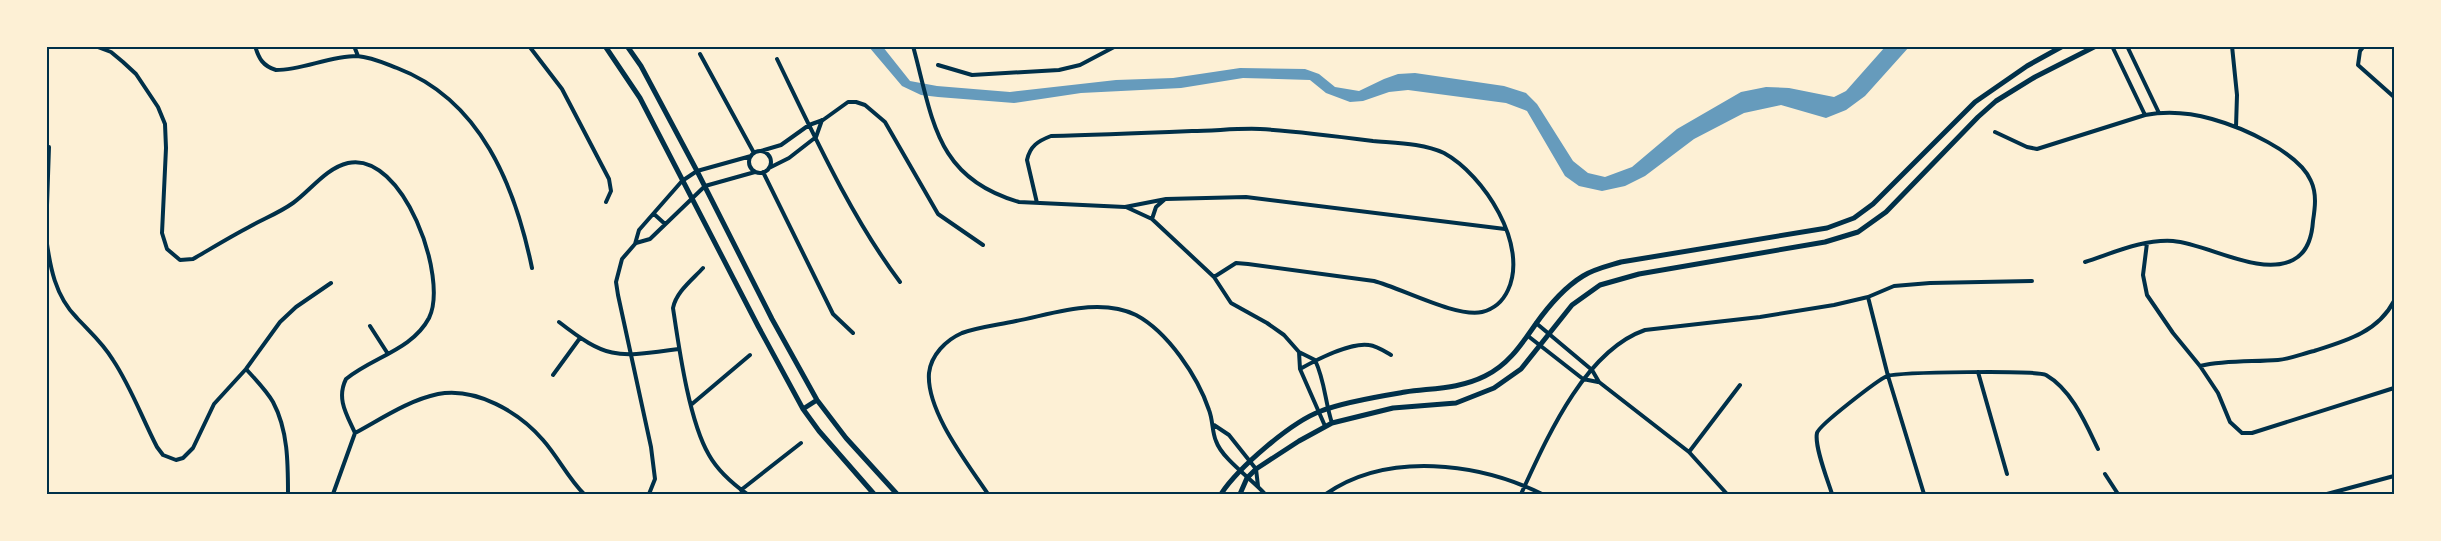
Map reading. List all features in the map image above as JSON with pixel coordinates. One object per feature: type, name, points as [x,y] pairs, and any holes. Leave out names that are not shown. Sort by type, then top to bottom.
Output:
[{"type":"street","points":[[95,46],[111,52],[136,74],[162,116],[165,124],[166,148],[162,233],[167,249],[180,260],[193,259],[281,210],[340,166],[356,162],[367,164],[377,169],[393,183],[419,225],[428,250],[434,301],[431,314],[420,331],[406,344],[354,373],[342,387],[341,399],[356,433]]},
{"type":"street","points":[[255,46],[260,60],[267,67],[276,70],[357,56],[377,60],[407,71],[432,85],[458,107],[486,143],[508,182],[526,239],[532,268]]},
{"type":"street","points":[[354,46],[357,56]]},
{"type":"street","points":[[529,46],[562,89],[609,179],[611,192],[606,202]]},
{"type":"street","points":[[605,46],[640,98],[803,409],[819,432],[874,495]]},
{"type":"street","points":[[627,46],[641,66],[698,171],[772,319],[817,400],[846,438],[897,495]]},
{"type":"street","points":[[913,46],[937,132],[954,165],[970,178],[1006,198],[1019,202],[1125,207],[1166,199],[1263,198],[1506,229]]},
{"type":"street","points":[[938,65],[972,75],[1059,70],[1080,65],[1116,46]]},
{"type":"street","points":[[1221,495],[1239,470],[1249,461],[1318,411],[1407,392],[1450,388],[1485,376],[1510,358],[1536,323],[1582,276],[1621,262],[1810,231],[1844,223],[1854,218],[1873,204],[1975,102],[2027,66],[2063,46]]},
{"type":"street","points":[[1239,495],[1256,469],[1325,426],[1392,408],[1456,403],[1479,395],[1509,379],[1521,369],[1572,305],[1594,289],[1611,281],[1639,274],[1825,242],[1852,235],[1876,221],[1996,101],[2035,77],[2096,46]]},
{"type":"street","points":[[2112,46],[2145,115]]},
{"type":"street","points":[[2127,46],[2159,112]]},
{"type":"street","points":[[2232,46],[2236,127]]},
{"type":"street","points":[[2364,46],[2360,51],[2358,65],[2394,97]]},
{"type":"street","points":[[700,54],[753,154]]},
{"type":"street","points":[[777,59],[809,125],[878,252],[900,282]]},
{"type":"street","points":[[649,495],[655,479],[651,447],[629,355],[616,282],[622,259],[635,244],[639,230],[682,181],[698,171],[781,145],[848,102],[856,102],[876,112],[894,134],[938,214],[983,245]]},
{"type":"street","points":[[1995,132],[2027,147],[2037,149],[2145,115],[2159,112],[2190,115],[2236,127],[2283,151],[2306,172],[2311,180],[2315,203],[2312,232],[2308,244],[2295,260],[2285,263],[2247,262],[2188,243],[2162,241],[2147,243],[2085,262]]},
{"type":"street","points":[[635,244],[650,239],[705,186],[755,171],[763,172],[789,158],[816,137],[823,120]]},
{"type":"street","points":[[1037,202],[1027,160],[1028,154],[1038,142],[1051,136],[1259,129],[1415,146],[1442,152],[1460,164],[1481,185],[1506,229],[1515,255],[1514,276],[1502,302],[1481,312],[1467,313],[1374,281],[1270,267],[1236,263],[1214,277]]},
{"type":"street","points":[[49,147],[46,235],[49,264],[55,285],[75,317],[97,337],[113,359],[157,447],[169,459],[176,460],[188,454],[214,404],[246,369],[280,322],[331,283]]},
{"type":"street","points":[[761,152],[770,158],[769,168]]},
{"type":"street","points":[[753,154],[749,163],[755,171]]},
{"type":"street","points":[[763,172],[833,314],[853,333]]},
{"type":"street","points":[[1904,172],[1915,183]]},
{"type":"street","points":[[1152,219],[1156,207],[1166,199]]},
{"type":"street","points":[[1125,207],[1152,219],[1214,277],[1231,303],[1284,335],[1299,352],[1315,360],[1325,384],[1327,408],[1332,423]]},
{"type":"street","points":[[654,214],[665,224]]},
{"type":"street","points":[[2147,243],[2143,275],[2147,295],[2173,333],[2200,366],[2218,393],[2234,426],[2242,433],[2252,433],[2394,388]]},
{"type":"street","points":[[703,267],[677,296],[674,303],[679,349],[702,442],[710,458],[747,495]]},
{"type":"street","points":[[1521,495],[1549,436],[1583,379],[1620,341],[1645,330],[1797,312],[1868,297],[1894,286],[2032,281]]},
{"type":"street","points":[[1868,297],[1888,376],[1924,495]]},
{"type":"street","points":[[2200,366],[2219,362],[2282,360],[2349,340],[2369,330],[2383,317],[2394,301]]},
{"type":"street","points":[[988,495],[934,403],[929,374],[933,359],[941,348],[962,333],[1086,308],[1124,310],[1136,315],[1154,328],[1182,360],[1200,387],[1214,424],[1216,442],[1239,470],[1265,495]]},
{"type":"street","points":[[559,322],[596,348],[629,355],[679,349]]},
{"type":"street","points":[[1536,323],[1592,370],[1599,382],[1689,452],[1727,495]]},
{"type":"street","points":[[370,326],[388,354]]},
{"type":"street","points":[[1528,336],[1583,379],[1599,382]]},
{"type":"street","points":[[553,375],[580,338]]},
{"type":"street","points":[[1300,369],[1315,360],[1366,344],[1376,346],[1391,355]]},
{"type":"street","points":[[1299,352],[1300,369],[1325,426]]},
{"type":"street","points":[[692,404],[750,356]]},
{"type":"street","points":[[246,369],[267,394],[280,419],[288,458],[288,495]]},
{"type":"street","points":[[1978,372],[2007,474]]},
{"type":"street","points":[[1832,495],[1817,441],[1817,432],[1826,421],[1888,376],[1978,372],[2027,372],[2045,375],[2058,385],[2077,409],[2098,449]]},
{"type":"street","points":[[1689,452],[1740,385]]},
{"type":"street","points":[[333,495],[356,433],[423,399],[440,394],[476,397],[507,409],[542,438],[572,482],[584,495]]},
{"type":"street","points":[[803,409],[817,400]]},
{"type":"street","points":[[1214,424],[1229,435],[1256,469],[1258,486]]},
{"type":"street","points":[[741,490],[801,443]]},
{"type":"street","points":[[1326,495],[1353,480],[1386,470],[1432,466],[1483,472],[1525,486],[1542,495]]},
{"type":"street","points":[[2105,474],[2118,495]]},
{"type":"street","points":[[2327,495],[2341,493],[2394,476]]},
{"type":"water","points":[[869,47],[883,47],[910,81],[937,86],[1010,92],[1116,80],[1173,78],[1240,68],[1305,69],[1319,74],[1335,87],[1359,91],[1398,74],[1415,73],[1504,86],[1526,93],[1537,104],[1573,161],[1588,173],[1605,177],[1632,167],[1677,129],[1741,92],[1766,87],[1789,88],[1834,97],[1846,91],[1885,47],[1909,47],[1865,96],[1846,110],[1826,118],[1781,105],[1744,113],[1694,139],[1645,176],[1625,186],[1602,191],[1579,186],[1565,176],[1527,111],[1506,103],[1408,90],[1389,92],[1363,101],[1350,102],[1326,93],[1310,80],[1243,78],[1181,88],[1081,93],[1014,103],[938,97],[921,95],[902,86]]}]
